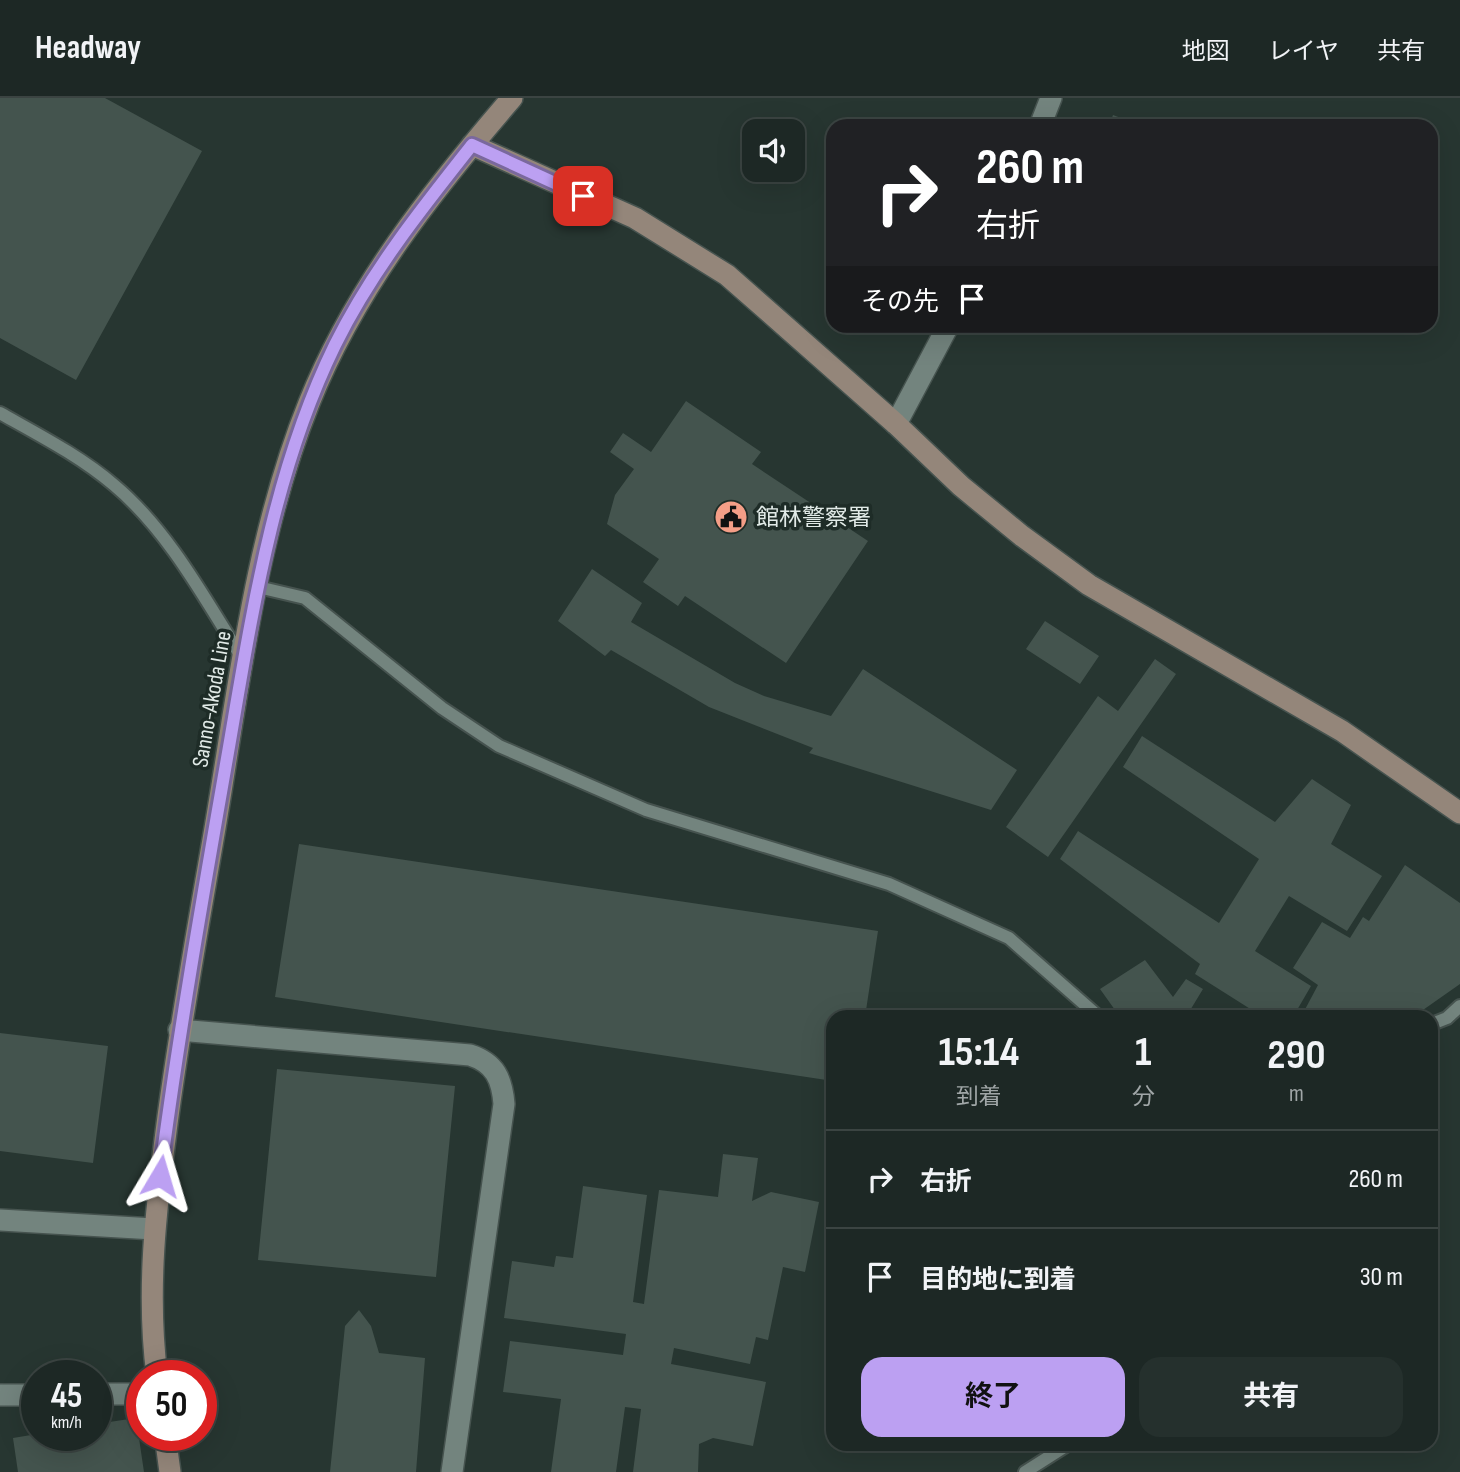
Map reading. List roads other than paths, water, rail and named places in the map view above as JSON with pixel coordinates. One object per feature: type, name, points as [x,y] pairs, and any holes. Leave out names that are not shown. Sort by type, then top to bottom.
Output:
[{"type":"main road","name":"Sanno-Akoda Line","points":[[156,1360],[152,1313],[154,1229],[180,1030],[258,587],[291,452],[335,344],[371,282],[420,211],[512,98]]},
{"type":"main road","points":[[472,145],[635,218],[717,269],[896,424],[961,486],[1089,585],[1342,731],[1460,813]]},
{"type":"main road","points":[[167,1451],[170,1472]]},
{"type":"street","points":[[1043,119],[1051,98]]},
{"type":"street","points":[[896,424],[944,333]]},
{"type":"street","points":[[180,1030],[470,1055],[484,1059],[495,1070],[502,1083],[504,1104],[452,1472]]},
{"type":"street","points":[[0,1220],[154,1229]]},
{"type":"street","points":[[0,1395],[21,1395]]},
{"type":"lane","points":[[0,413],[76,457],[115,485],[146,518],[192,579],[244,662]]},
{"type":"lane","points":[[258,587],[305,598],[442,708],[499,746],[646,810],[889,884],[997,932],[1009,938],[1090,1010]]},
{"type":"lane","points":[[1438,1022],[1447,1018],[1460,1006]]},
{"type":"lane","points":[[1025,1472],[1058,1451]]},
{"type":"place","name":"館林警察署","points":[[731,517]]}]
